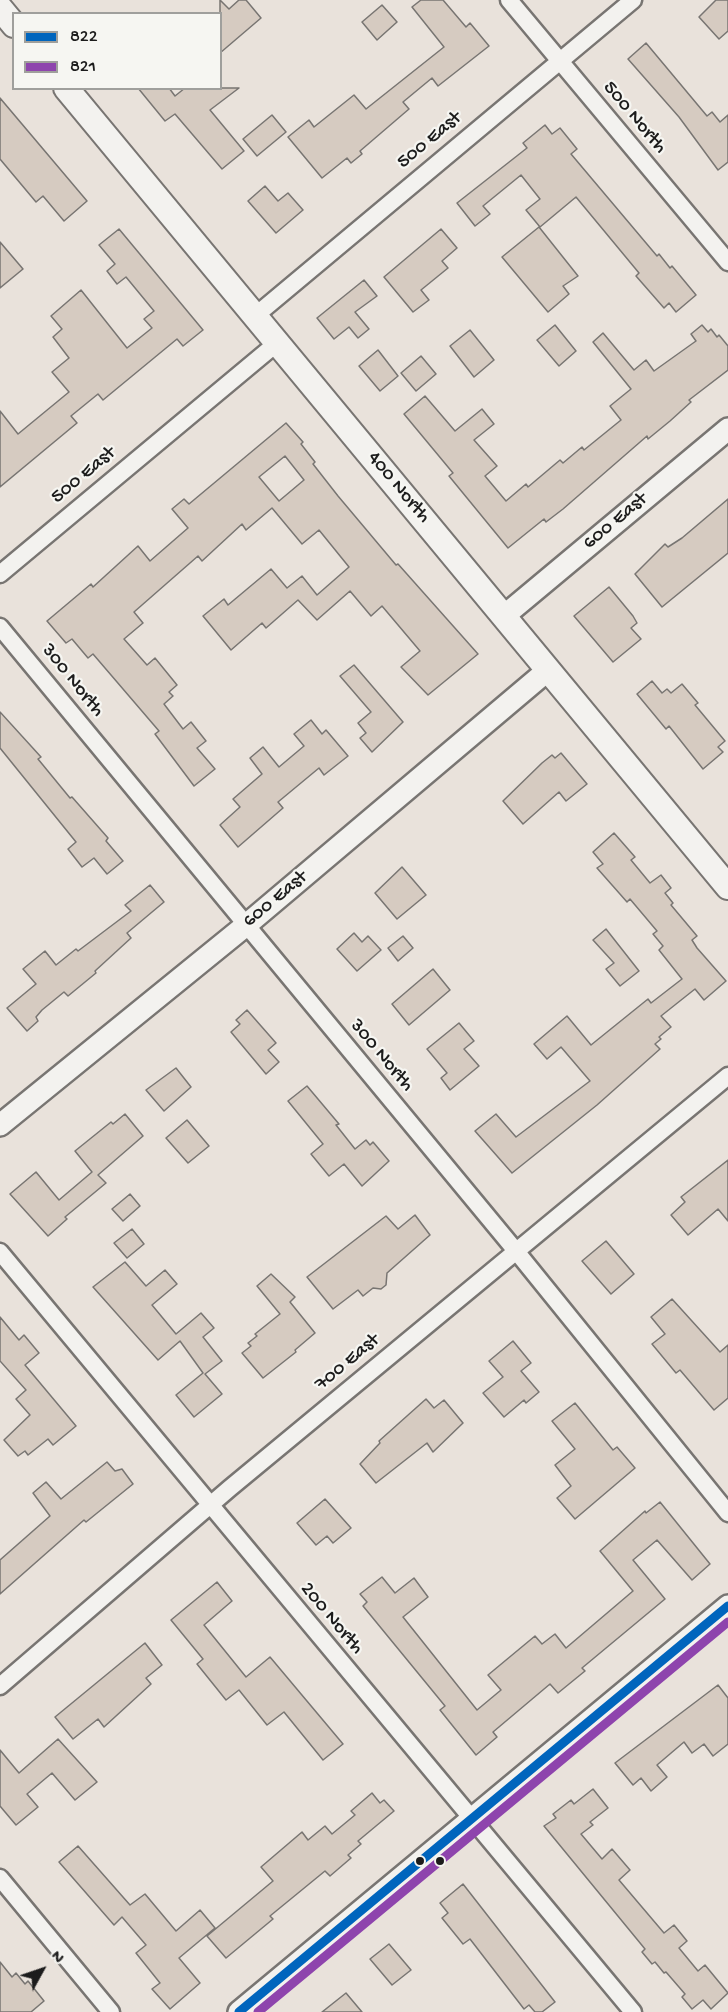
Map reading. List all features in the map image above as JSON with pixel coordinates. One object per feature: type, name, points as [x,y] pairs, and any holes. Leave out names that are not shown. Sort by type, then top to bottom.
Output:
[{"type":"main road","name":"400 North","points":[[68,90],[728,887]]},
{"type":"street","name":"500 North","points":[[509,0],[728,262]]},
{"type":"street","name":"500 East","points":[[255,316],[633,0]]},
{"type":"street","name":"500 East","points":[[0,574],[277,343]]},
{"type":"street","name":"600 East","points":[[504,616],[728,429]]},
{"type":"street","name":"300 North","points":[[0,627],[516,1251],[728,1513]]},
{"type":"street","name":"600 East","points":[[0,1125],[245,926],[548,670]]},
{"type":"street","name":"700 East","points":[[0,1686],[209,1506],[728,1077]]},
{"type":"street","name":"200 North","points":[[0,1252],[209,1506],[633,2012]]},
{"type":"street","points":[[239,2012],[728,1606]]},
{"type":"street","points":[[0,1878],[111,2012]]},
{"type":"building","points":[[220,0],[229,9],[239,0],[246,0],[261,18],[222,51],[222,12],[220,12]]},
{"type":"building","points":[[421,0],[443,0],[466,27],[470,23],[489,46],[438,86],[432,78],[403,102],[409,109],[360,151],[362,154],[351,163],[347,158],[322,178],[288,137],[309,120],[314,127],[354,95],[366,109],[444,47],[412,7]]},
{"type":"building","points":[[716,0],[728,0],[728,31],[719,39],[699,17]]},
{"type":"building","points":[[382,5],[397,22],[377,40],[362,22]]},
{"type":"building","points":[[646,43],[707,116],[712,112],[720,122],[728,115],[728,162],[718,170],[679,117],[628,59]]},
{"type":"building","points":[[239,88],[210,110],[244,151],[222,169],[175,114],[165,121],[140,90],[170,90],[175,96],[182,90]]},
{"type":"building","points":[[0,98],[87,201],[64,221],[43,196],[36,202],[0,159]]},
{"type":"building","points":[[272,115],[286,132],[257,156],[243,139]]},
{"type":"building","points":[[545,125],[552,134],[560,128],[577,149],[571,154],[657,256],[659,254],[670,268],[672,266],[696,295],[676,312],[669,303],[664,308],[636,276],[639,273],[576,197],[540,227],[526,210],[540,199],[521,175],[483,206],[490,214],[475,226],[457,203],[527,148],[523,143]]},
{"type":"building","points":[[265,186],[278,201],[288,193],[303,210],[276,233],[248,201]]},
{"type":"building","points":[[539,227],[578,276],[563,286],[569,294],[548,312],[502,257]]},
{"type":"building","points":[[119,229],[203,330],[183,346],[177,339],[103,400],[98,394],[71,416],[77,423],[0,487],[0,411],[18,434],[69,392],[52,372],[69,358],[53,337],[62,329],[51,316],[81,290],[127,348],[152,328],[144,319],[154,311],[126,277],[117,284],[107,271],[115,264],[99,245]]},
{"type":"building","points":[[441,229],[457,248],[442,261],[448,268],[421,290],[429,300],[413,312],[384,277]]},
{"type":"building","points":[[0,242],[23,269],[0,288]]},
{"type":"building","points":[[364,280],[377,296],[355,312],[369,329],[358,338],[349,327],[334,339],[317,318]]},
{"type":"building","points":[[555,325],[576,351],[559,366],[537,340]]},
{"type":"building","points":[[702,325],[708,332],[711,329],[717,337],[719,335],[728,346],[728,370],[689,400],[691,402],[670,421],[648,439],[647,436],[563,509],[546,522],[544,519],[508,548],[449,476],[453,473],[404,414],[425,396],[455,431],[482,409],[494,424],[474,440],[497,466],[485,476],[506,501],[526,484],[528,487],[560,460],[563,463],[582,447],[584,450],[621,420],[610,406],[631,389],[593,342],[603,333],[634,370],[646,360],[654,371],[696,341],[691,334]]},
{"type":"building","points":[[470,330],[494,360],[474,377],[450,346]]},
{"type":"building","points":[[378,350],[398,376],[380,391],[359,366]]},
{"type":"building","points":[[421,356],[436,374],[416,391],[401,373]]},
{"type":"building","points":[[286,423],[303,442],[301,444],[315,462],[313,464],[338,496],[396,565],[398,564],[478,654],[428,695],[401,667],[420,651],[382,606],[371,616],[350,591],[317,620],[298,600],[266,628],[262,623],[231,650],[203,616],[224,599],[228,605],[271,569],[287,588],[302,576],[317,595],[349,567],[319,530],[302,544],[272,508],[246,530],[242,524],[202,561],[198,556],[134,612],[143,623],[124,639],[147,665],[155,658],[177,685],[169,692],[173,696],[164,704],[183,729],[191,722],[206,741],[197,748],[215,769],[194,786],[155,734],[159,731],[93,654],[88,658],[72,639],[66,643],[47,621],[91,584],[93,587],[138,546],[150,561],[188,528],[172,509],[184,499],[189,504]],"holes":[[[285,456],[304,480],[279,501],[259,477]]]},
{"type":"building","points":[[728,499],[728,553],[662,607],[635,574],[665,544],[668,547],[682,538]]},
{"type":"building","points":[[609,587],[633,616],[637,623],[631,628],[641,639],[613,662],[574,616]]},
{"type":"building","points":[[354,665],[403,722],[372,752],[360,738],[366,733],[358,723],[371,712],[340,676]]},
{"type":"building","points":[[652,681],[662,693],[667,689],[671,693],[682,684],[698,703],[695,705],[725,741],[718,747],[723,752],[703,769],[669,726],[666,729],[637,694]]},
{"type":"building","points":[[0,712],[41,757],[38,759],[70,798],[72,797],[108,838],[106,841],[123,861],[107,874],[94,858],[82,867],[68,849],[76,842],[0,748]]},
{"type":"building","points":[[311,720],[322,734],[326,730],[348,756],[324,775],[319,768],[278,802],[283,808],[238,847],[220,825],[240,807],[233,799],[262,774],[250,758],[263,747],[279,767],[304,746],[294,734]]},
{"type":"building","points":[[561,753],[587,784],[566,801],[559,792],[523,824],[503,801],[542,763],[552,755],[555,758]]},
{"type":"building","points":[[614,833],[635,857],[631,860],[650,883],[661,875],[671,888],[665,893],[673,903],[671,905],[697,936],[692,940],[697,948],[726,981],[704,1000],[695,989],[661,1016],[671,1027],[659,1037],[661,1039],[655,1044],[660,1049],[597,1105],[512,1173],[475,1131],[496,1114],[516,1137],[590,1081],[561,1047],[547,1059],[534,1044],[567,1016],[591,1045],[648,999],[651,1003],[682,979],[659,950],[663,946],[653,934],[657,931],[630,899],[627,902],[597,868],[603,864],[593,852]]},
{"type":"building","points":[[402,867],[426,895],[397,919],[375,893]]},
{"type":"building","points":[[150,885],[164,902],[127,933],[131,938],[95,971],[96,973],[68,996],[64,992],[42,1010],[36,1017],[38,1021],[27,1031],[7,1008],[36,984],[23,969],[45,951],[56,965],[76,949],[78,951],[131,911],[125,905]]},
{"type":"building","points":[[606,929],[639,971],[620,986],[606,969],[614,963],[593,940]]},
{"type":"building","points":[[354,933],[362,942],[368,936],[381,950],[357,971],[337,949]]},
{"type":"building","points":[[403,936],[413,948],[398,961],[388,948]]},
{"type":"building","points":[[433,969],[450,990],[409,1025],[392,1004]]},
{"type":"building","points":[[247,1010],[276,1043],[268,1050],[279,1062],[266,1074],[231,1032],[240,1024],[236,1020]]},
{"type":"building","points":[[459,1023],[474,1041],[464,1049],[479,1066],[450,1090],[441,1078],[447,1073],[427,1049]]},
{"type":"building","points":[[176,1068],[191,1087],[164,1111],[146,1090]]},
{"type":"building","points":[[307,1086],[339,1124],[336,1125],[355,1149],[366,1140],[370,1145],[373,1142],[389,1161],[362,1186],[344,1164],[329,1176],[311,1154],[323,1144],[288,1101]]},
{"type":"building","points":[[125,1114],[143,1136],[98,1175],[106,1183],[65,1217],[67,1219],[48,1236],[10,1194],[36,1172],[59,1200],[92,1172],[75,1151],[111,1122],[113,1124]]},
{"type":"building","points":[[187,1120],[209,1146],[188,1163],[166,1138]]},
{"type":"building","points":[[728,1160],[728,1221],[718,1209],[688,1235],[671,1215],[685,1202],[681,1197]]},
{"type":"building","points":[[130,1194],[140,1206],[123,1221],[112,1209]]},
{"type":"building","points":[[415,1215],[430,1235],[387,1273],[386,1285],[381,1289],[373,1288],[363,1296],[358,1290],[333,1309],[307,1277],[386,1216],[398,1229]]},
{"type":"building","points":[[132,1229],[144,1244],[127,1258],[114,1243]]},
{"type":"building","points":[[606,1241],[634,1274],[611,1294],[582,1261]]},
{"type":"building","points":[[125,1262],[146,1286],[165,1270],[177,1284],[152,1305],[176,1334],[201,1313],[214,1328],[203,1337],[222,1361],[205,1374],[222,1394],[194,1417],[176,1395],[203,1373],[180,1341],[158,1360],[93,1287]]},
{"type":"building","points":[[271,1274],[295,1297],[290,1302],[315,1333],[295,1350],[296,1352],[263,1378],[242,1353],[251,1346],[248,1343],[257,1336],[255,1334],[280,1314],[257,1286]]},
{"type":"building","points":[[672,1299],[720,1352],[728,1345],[728,1398],[714,1410],[680,1370],[676,1373],[652,1344],[665,1334],[651,1317]]},
{"type":"building","points":[[0,1317],[19,1340],[24,1335],[39,1353],[25,1365],[76,1426],[53,1445],[48,1439],[28,1455],[25,1451],[18,1456],[4,1440],[30,1415],[16,1399],[26,1390],[0,1361]]},
{"type":"building","points":[[513,1341],[531,1363],[521,1371],[539,1392],[526,1403],[524,1400],[504,1417],[483,1393],[503,1377],[489,1361]]},
{"type":"building","points":[[426,1399],[434,1408],[444,1400],[463,1423],[433,1452],[427,1443],[376,1483],[360,1464],[380,1443],[379,1441]]},
{"type":"building","points":[[575,1403],[613,1450],[617,1447],[635,1468],[575,1519],[557,1498],[571,1486],[555,1465],[575,1449],[552,1421]]},
{"type":"building","points":[[107,1462],[115,1471],[122,1469],[133,1484],[86,1522],[84,1520],[0,1594],[0,1560],[50,1516],[33,1493],[46,1482],[61,1499]]},
{"type":"building","points":[[325,1499],[351,1528],[333,1543],[327,1536],[316,1545],[297,1523]]},
{"type":"building","points":[[660,1502],[710,1564],[692,1580],[657,1540],[633,1560],[665,1599],[582,1668],[585,1671],[558,1693],[550,1684],[493,1732],[497,1737],[476,1755],[440,1710],[445,1706],[363,1606],[367,1602],[360,1594],[382,1577],[395,1593],[414,1578],[428,1597],[403,1617],[477,1710],[501,1690],[488,1675],[535,1636],[542,1644],[555,1634],[566,1648],[633,1591],[600,1551],[645,1511],[646,1513]]},
{"type":"building","points":[[217,1582],[232,1601],[204,1625],[246,1677],[270,1657],[343,1744],[323,1760],[284,1712],[267,1725],[239,1690],[226,1700],[197,1664],[203,1659],[171,1620]]},
{"type":"building","points":[[145,1643],[162,1665],[146,1678],[151,1684],[104,1727],[98,1719],[73,1739],[55,1717]]},
{"type":"building","points":[[718,1685],[728,1698],[728,1744],[713,1756],[704,1744],[692,1753],[684,1742],[657,1765],[667,1777],[651,1791],[641,1778],[633,1785],[615,1763]]},
{"type":"building","points":[[58,1739],[97,1782],[75,1800],[52,1773],[27,1794],[38,1807],[16,1825],[0,1806],[0,1750],[19,1773]]},
{"type":"building","points":[[593,1789],[608,1808],[590,1822],[593,1825],[581,1834],[602,1859],[612,1849],[630,1870],[619,1880],[664,1933],[674,1925],[687,1941],[679,1948],[698,1971],[705,1965],[728,1993],[711,2009],[703,2000],[692,2009],[682,1997],[685,1994],[655,1962],[652,1964],[642,1952],[645,1949],[544,1826],[556,1818],[553,1814],[571,1800],[574,1804]]},
{"type":"building","points":[[372,1793],[380,1803],[384,1800],[394,1811],[358,1841],[361,1844],[348,1855],[351,1858],[330,1876],[325,1871],[270,1916],[273,1919],[226,1958],[207,1936],[273,1881],[261,1867],[302,1832],[308,1840],[325,1826],[332,1834],[355,1815],[351,1811]]},
{"type":"building","points":[[78,1846],[130,1905],[145,1894],[176,1931],[200,1910],[215,1928],[179,1958],[200,1983],[170,2009],[152,1989],[160,1983],[136,1953],[146,1945],[122,1917],[114,1925],[59,1862]]},
{"type":"building","points":[[463,1884],[555,2002],[542,2012],[535,2012],[529,2005],[524,2009],[470,1939],[463,1944],[442,1918],[448,1913],[440,1903]]},
{"type":"building","points":[[389,1944],[411,1970],[392,1985],[370,1959]]},
{"type":"building","points":[[0,1962],[12,1977],[16,1973],[25,1984],[28,1981],[44,2001],[31,2012],[0,2012]]},
{"type":"building","points":[[346,1993],[362,2012],[322,2012]]},
{"type":"transit line","name":"822","points":[[239,2012],[728,1606]]},
{"type":"transit line","name":"821","points":[[258,2012],[728,1622]]}]
